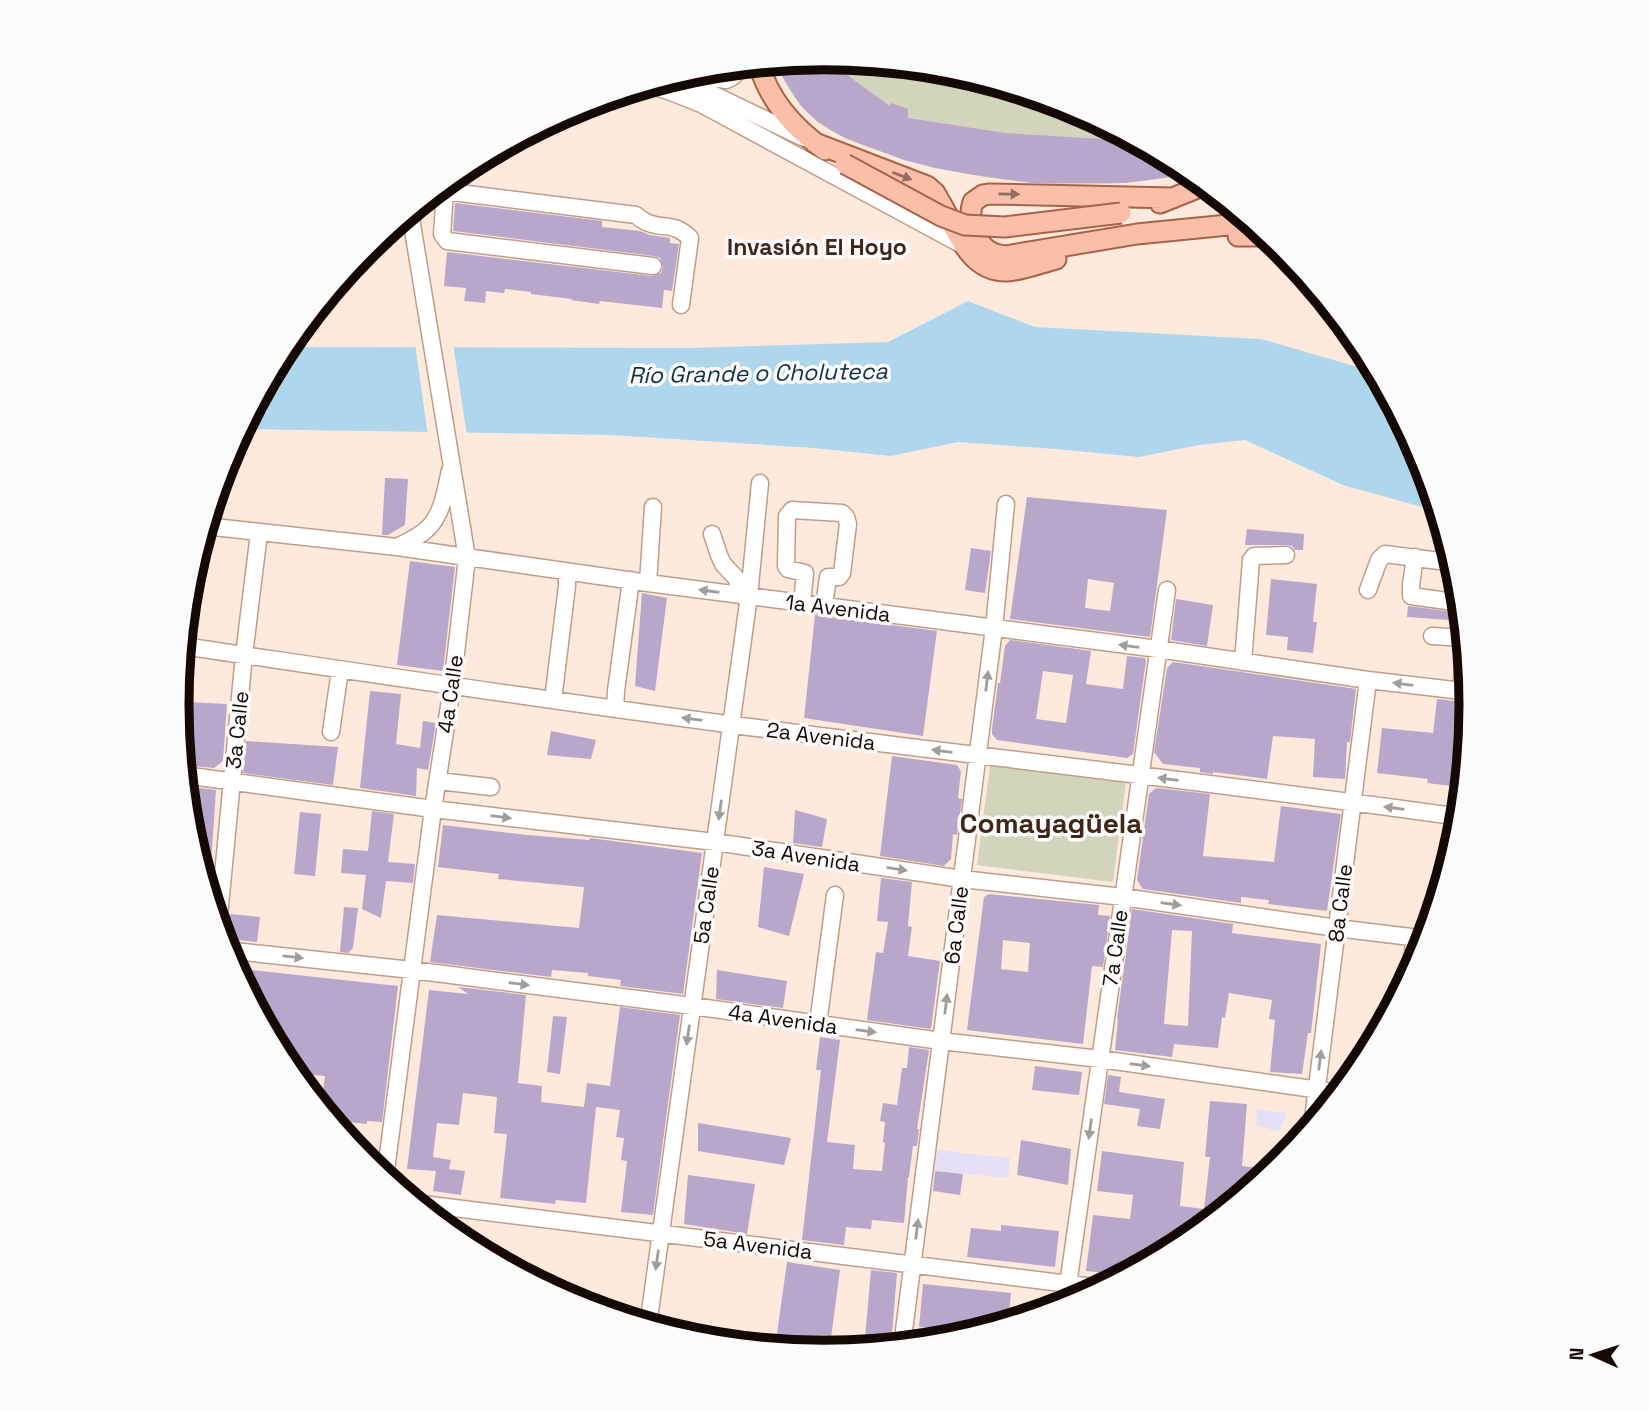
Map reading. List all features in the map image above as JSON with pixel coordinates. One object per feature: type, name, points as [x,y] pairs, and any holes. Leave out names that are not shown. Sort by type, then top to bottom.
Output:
[{"type":"main road","points":[[762,73],[774,101],[815,143],[845,164],[941,216],[965,225],[1005,227],[1121,213],[1173,198],[1193,188]]},
{"type":"main road","points":[[815,143],[927,186],[939,200],[970,255],[986,267],[998,270],[1009,271],[1053,260],[1140,246],[1227,236],[1253,236]]},
{"type":"main road","points":[[1173,198],[990,194],[973,202],[970,214],[977,238],[984,247],[992,253],[1005,256],[1138,234],[1240,225]]},
{"type":"street","points":[[716,80],[726,80],[734,76]]},
{"type":"street","points":[[695,83],[815,143]]},
{"type":"street","points":[[662,91],[701,104],[964,246]]},
{"type":"street","points":[[450,192],[636,215],[648,223],[683,230],[690,238],[681,304]]},
{"type":"street","points":[[441,199],[442,234],[447,241],[653,266]]},
{"type":"street","name":"4a Calle","points":[[387,1166],[467,558],[412,222]]},
{"type":"street","points":[[397,547],[432,524],[439,511],[451,459]]},
{"type":"street","name":"5a Calle","points":[[649,1316],[732,725],[744,596],[760,484]]},
{"type":"street","name":"6a Calle","points":[[903,1336],[994,628],[1006,504]]},
{"type":"street","points":[[648,583],[653,507]]},
{"type":"street","points":[[792,510],[842,513],[848,524],[842,573],[839,578],[805,573],[788,569],[786,566],[787,516],[792,510]]},
{"type":"street","name":"1a Avenida","points":[[215,527],[397,547],[744,596],[1460,690]]},
{"type":"street","name":"3a Calle","points":[[220,901],[244,655],[259,533]]},
{"type":"street","points":[[712,534],[723,564],[737,579],[744,596]]},
{"type":"street","points":[[1368,590],[1379,560],[1385,554],[1443,561]]},
{"type":"street","points":[[1243,662],[1251,560],[1254,556],[1286,555]]},
{"type":"street","points":[[1415,557],[1411,596],[1451,602]]},
{"type":"street","points":[[553,700],[567,572]]},
{"type":"street","points":[[802,603],[805,573]]},
{"type":"street","points":[[824,606],[828,577]]},
{"type":"street","points":[[615,709],[631,580]]},
{"type":"street","name":"7a Calle","points":[[1067,1293],[1167,590]]},
{"type":"street","points":[[1432,636],[1456,637]]},
{"type":"street","name":"2a Avenida","points":[[192,647],[452,687],[732,725],[1450,816]]},
{"type":"street","points":[[331,732],[340,670]]},
{"type":"street","name":"8a Calle","points":[[1314,1110],[1368,680]]},
{"type":"street","name":"3a Avenida","points":[[193,776],[433,809],[715,842],[962,879],[1123,897],[1337,929],[1416,937]]},
{"type":"street","points":[[438,781],[491,787]]},
{"type":"street","points":[[818,1024],[835,895]]},
{"type":"street","name":"4a Avenida","points":[[238,951],[412,970],[941,1041],[1100,1059],[1329,1092]]},
{"type":"street","name":"5a Avenida","points":[[432,1205],[1083,1286]]},
{"type":"shaded area","points":[[1257,1109],[1287,1113],[1279,1132],[1256,1125]]},
{"type":"shaded area","points":[[937,1150],[1010,1158],[1008,1178],[935,1171]]},
{"type":"green space","points":[[780,71],[866,71],[948,82],[1029,104],[1068,118],[1142,155],[1174,175],[1126,183],[1048,184],[937,168],[882,152],[826,128],[812,117],[788,88]]},
{"type":"green space","points":[[990,765],[1126,782],[1113,882],[977,865]]},
{"type":"water","name":"Río Grande o Choluteca","points":[[968,301],[1035,327],[1261,339],[1363,369],[1412,462],[1428,509],[1343,485],[1245,440],[1199,445],[1139,457],[958,442],[891,456],[814,448],[610,435],[253,429],[300,347],[689,348],[888,342]]},
{"type":"pier","points":[[415,344],[453,344],[467,436],[428,436]]},
{"type":"building","points":[[845,70],[890,106],[891,103],[908,109],[908,118],[1005,133],[1112,139],[1176,175],[1125,183],[1033,183],[935,168],[904,160],[845,138],[818,122],[801,106],[780,73]]},
{"type":"building","points":[[455,203],[602,221],[602,227],[640,231],[670,238],[670,243],[679,244],[672,291],[664,290],[662,308],[600,301],[599,304],[505,289],[504,293],[486,291],[485,303],[464,301],[466,288],[444,286],[447,252],[652,276],[661,273],[663,267],[660,258],[654,256],[453,231]]},
{"type":"building","points":[[385,478],[408,479],[405,525],[388,535],[382,535]]},
{"type":"building","points":[[1027,497],[1167,510],[1150,637],[1010,619]],"holes":[[[1088,579],[1114,583],[1110,611],[1085,608]]]},
{"type":"building","points":[[1247,529],[1304,534],[1303,550],[1295,550],[1286,545],[1245,545]]},
{"type":"building","points":[[971,548],[991,551],[985,593],[965,590]]},
{"type":"building","points":[[410,561],[455,567],[443,671],[397,665]]},
{"type":"building","points":[[1271,579],[1317,584],[1313,622],[1317,622],[1313,653],[1287,650],[1288,637],[1266,635]]},
{"type":"building","points":[[642,593],[667,598],[655,691],[635,686]]},
{"type":"building","points":[[1176,599],[1213,605],[1207,646],[1171,640]]},
{"type":"building","points":[[1408,606],[1453,612],[1455,620],[1407,617]]},
{"type":"building","points":[[815,615],[937,631],[923,736],[804,718]]},
{"type":"building","points":[[1010,640],[1091,651],[1086,684],[1123,689],[1127,656],[1145,658],[1133,754],[1127,758],[997,740],[992,729],[1005,646]],"holes":[[[1043,671],[1073,675],[1066,723],[1036,719]]]},
{"type":"building","points":[[1173,662],[1356,689],[1350,742],[1347,742],[1345,779],[1313,777],[1315,739],[1273,736],[1267,779],[1213,774],[1200,772],[1200,768],[1163,764],[1154,752],[1167,668]]},
{"type":"building","points":[[370,691],[401,694],[396,744],[420,748],[423,721],[436,723],[428,770],[417,768],[416,796],[360,788]]},
{"type":"building","points":[[1437,699],[1460,702],[1455,786],[1427,783],[1428,779],[1377,773],[1382,728],[1433,733]]},
{"type":"building","points":[[189,702],[227,704],[223,761],[214,768],[192,766]]},
{"type":"building","points":[[551,731],[596,740],[591,759],[547,755]]},
{"type":"building","points":[[246,741],[338,747],[333,785],[243,773]]},
{"type":"building","points":[[892,756],[957,765],[961,771],[958,798],[962,799],[957,835],[953,834],[951,859],[944,866],[880,856]]},
{"type":"building","points":[[194,787],[216,790],[211,869]]},
{"type":"building","points":[[1156,788],[1210,794],[1203,856],[1274,862],[1281,806],[1341,814],[1327,911],[1268,904],[1269,900],[1241,897],[1241,903],[1143,889],[1137,880],[1149,794]]},
{"type":"building","points":[[795,810],[827,819],[822,847],[793,843]]},
{"type":"building","points":[[372,811],[394,814],[388,862],[415,864],[413,883],[386,881],[381,918],[362,909],[366,875],[341,873],[343,849],[368,851]]},
{"type":"building","points":[[300,812],[321,814],[315,876],[294,874]]},
{"type":"building","points":[[443,825],[527,835],[590,838],[702,853],[683,994],[620,986],[621,980],[588,976],[588,973],[552,970],[551,977],[430,962],[437,915],[579,928],[584,887],[498,879],[499,874],[438,867]]},
{"type":"building","points":[[764,867],[804,874],[789,936],[758,927]]},
{"type":"building","points":[[881,878],[912,882],[908,926],[912,927],[908,956],[940,961],[931,1029],[867,1020],[876,952],[883,953],[888,922],[877,921]]},
{"type":"building","points":[[989,894],[1099,905],[1098,915],[1110,916],[1103,967],[1092,966],[1083,1044],[967,1030],[984,897]],"holes":[[[1003,940],[1030,943],[1028,972],[1001,969]]]},
{"type":"building","points":[[344,907],[358,908],[353,948],[348,953],[340,952]]},
{"type":"building","points":[[1132,909],[1233,924],[1232,933],[1321,944],[1311,1033],[1308,1033],[1302,1074],[1270,1072],[1275,1020],[1269,1019],[1272,1000],[1229,993],[1225,1018],[1222,1017],[1218,1048],[1174,1044],[1172,1057],[1115,1050]],"holes":[[[1172,930],[1192,931],[1188,1026],[1164,1024]]]},
{"type":"building","points":[[230,914],[260,917],[257,942],[234,939],[228,925]]},
{"type":"building","points":[[247,969],[398,986],[382,1122],[349,1122],[348,1127],[323,1095],[325,1076],[307,1074],[274,1023]]},
{"type":"building","points":[[717,970],[787,981],[783,1008],[716,999]]},
{"type":"building","points":[[458,987],[526,995],[518,1083],[542,1086],[541,1102],[584,1107],[587,1083],[610,1086],[620,1007],[680,1015],[653,1215],[621,1212],[627,1161],[621,1160],[624,1138],[616,1137],[620,1110],[596,1107],[586,1203],[556,1200],[555,1204],[500,1198],[507,1134],[494,1133],[497,1097],[463,1093],[459,1125],[437,1123],[433,1157],[451,1160],[449,1169],[465,1171],[461,1195],[433,1191],[436,1171],[407,1169],[429,990],[468,994]]},
{"type":"building","points":[[553,1016],[567,1017],[560,1074],[547,1072]]},
{"type":"building","points":[[820,1037],[840,1040],[827,1142],[855,1145],[853,1169],[882,1171],[885,1122],[880,1121],[883,1103],[897,1105],[902,1068],[907,1068],[909,1047],[929,1050],[917,1129],[917,1146],[913,1146],[908,1177],[904,1223],[872,1220],[871,1229],[846,1227],[844,1245],[802,1240],[821,1070],[816,1070]]},
{"type":"building","points":[[1035,1066],[1082,1072],[1079,1095],[1032,1090]]},
{"type":"building","points":[[1108,1075],[1121,1077],[1119,1092],[1165,1099],[1160,1129],[1137,1126],[1140,1109],[1104,1104]]},
{"type":"building","points":[[1210,1101],[1247,1104],[1242,1166],[1260,1168],[1211,1210],[1142,1256],[1109,1273],[1086,1271],[1093,1215],[1130,1219],[1133,1195],[1097,1191],[1102,1151],[1184,1162],[1180,1206],[1204,1209],[1210,1157],[1205,1157]]},
{"type":"building","points":[[698,1123],[791,1138],[784,1165],[698,1151]]},
{"type":"building","points":[[1021,1140],[1071,1149],[1068,1185],[1017,1175]]},
{"type":"building","points":[[935,1171],[963,1174],[960,1195],[933,1191]]},
{"type":"building","points":[[688,1175],[755,1184],[747,1234],[684,1224]]},
{"type":"building","points":[[1001,1225],[1059,1231],[1055,1267],[967,1257],[971,1228],[1001,1231]]},
{"type":"building","points":[[787,1262],[840,1270],[831,1341],[776,1339]]},
{"type":"building","points":[[871,1270],[897,1273],[892,1337],[865,1340]]},
{"type":"building","points":[[923,1284],[1011,1293],[1009,1313],[945,1330],[919,1327]]},
{"type":"district","name":"Invasión El Hoyo","points":[[817,247]]},
{"type":"district","name":"Comayagüela","points":[[1051,823]]}]
